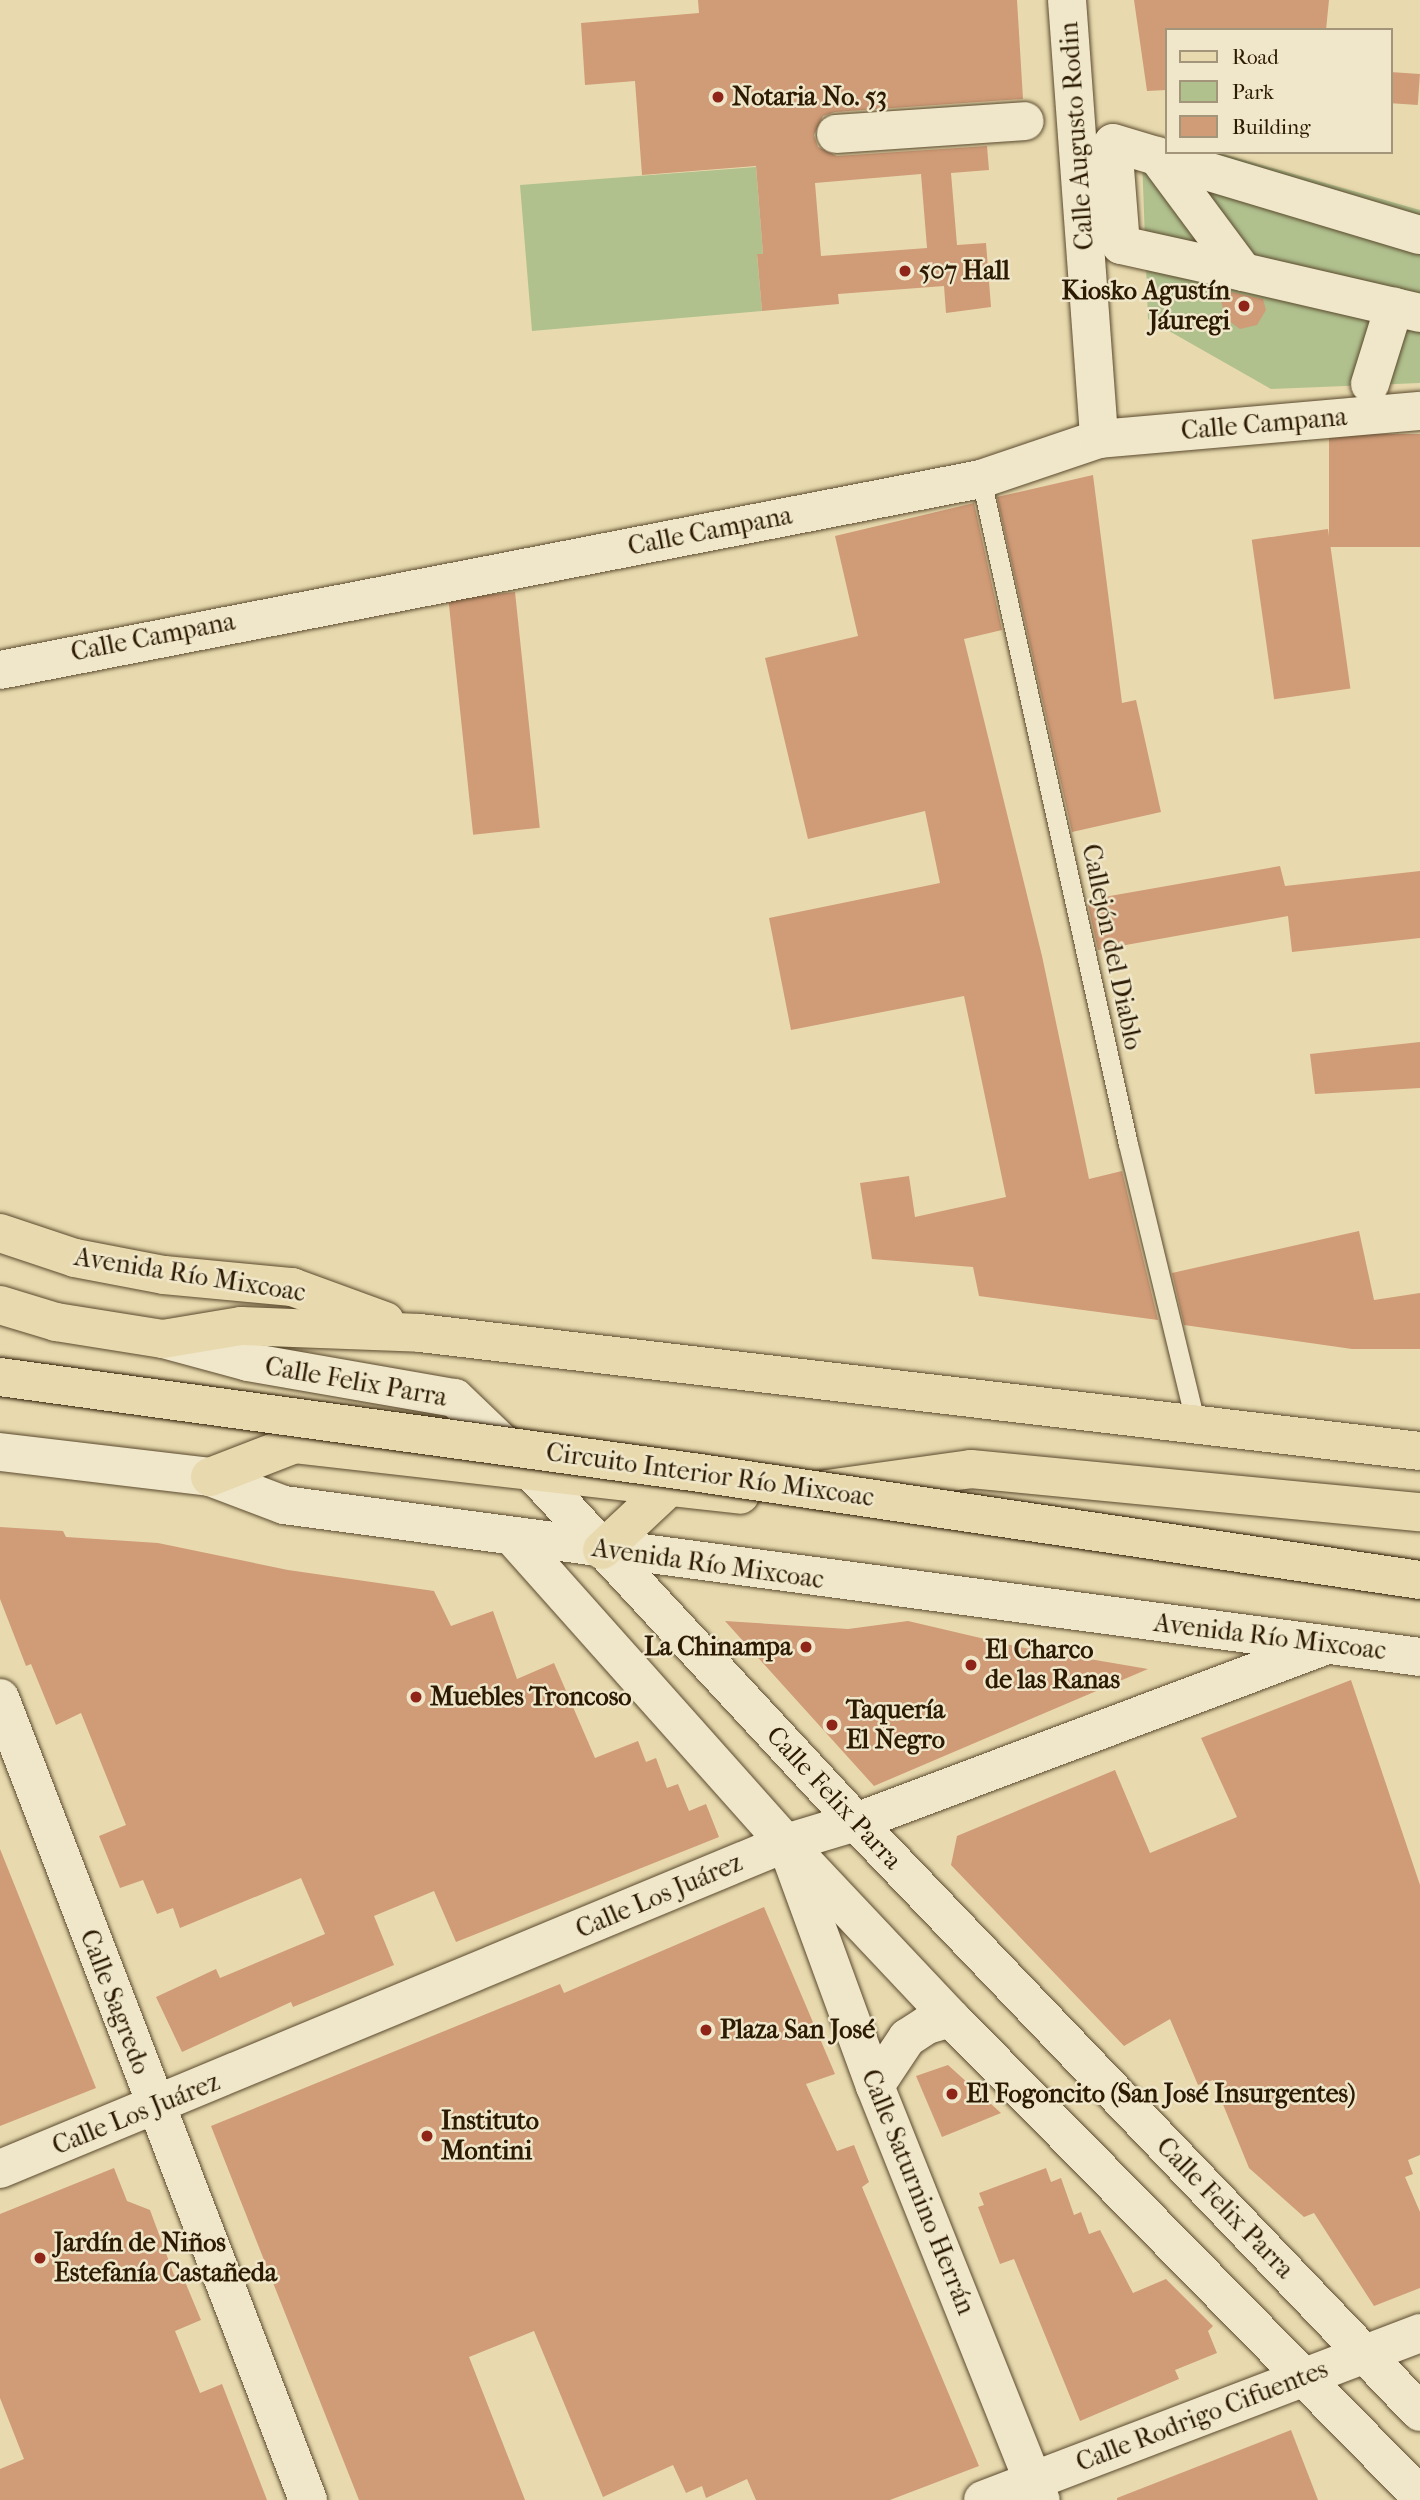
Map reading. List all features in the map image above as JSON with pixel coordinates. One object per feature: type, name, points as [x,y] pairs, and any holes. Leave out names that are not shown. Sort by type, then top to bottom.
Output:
[{"type":"main road","name":"Avenida Río Mixcoac","points":[[0,1233],[75,1258],[164,1275],[292,1287],[420,1333]]},
{"type":"main road","name":"Avenida Río Mixcoac","points":[[0,1305],[56,1322],[163,1339],[241,1326],[420,1333],[1420,1451]]},
{"type":"main road","name":"Circuito Interior Río Mixcoac","points":[[0,1377],[720,1476],[1420,1580]]},
{"type":"main road","points":[[210,1477],[295,1444],[667,1489],[789,1494],[971,1469],[1420,1512]]},
{"type":"main road","points":[[603,1550],[667,1489]]},
{"type":"street","name":"Calle Augusto Rodin","points":[[1067,0],[1099,439]]},
{"type":"street","points":[[836,134],[1025,121]]},
{"type":"street","points":[[1370,384],[1407,310],[1121,245],[1113,143],[1420,235]]},
{"type":"street","points":[[1157,156],[1243,272]]},
{"type":"street","name":"Calle Campana","points":[[0,670],[981,479],[1099,439],[1420,411]]},
{"type":"street","name":"Calle Felix Parra","points":[[163,1339],[248,1362],[456,1398],[533,1473],[856,1822],[1420,2412]]},
{"type":"street","name":"Avenida Río Mixcoac","points":[[0,1452],[210,1477],[284,1505],[603,1550],[1420,1657]]},
{"type":"street","points":[[513,1537],[786,1843],[951,2018],[1306,2376],[1420,2497]]},
{"type":"street","name":"Calle Los Juárez","points":[[0,2169],[155,2108],[786,1843],[856,1822],[1327,1645]]},
{"type":"street","name":"Calle Sagredo","points":[[0,1698],[155,2108],[308,2500]]},
{"type":"street","name":"Calle Saturnino Herrán","points":[[786,1843],[876,2086],[1037,2490]]},
{"type":"street","points":[[876,2086],[907,2038],[927,2025],[951,2018]]},
{"type":"street","name":"Calle Rodrigo Cifuentes","points":[[983,2500],[1037,2490],[1306,2376],[1420,2333]]},
{"type":"lane","name":"Callejón del Diablo","points":[[981,479],[1128,1144],[1196,1425]]},
{"type":"green space","points":[[1141,132],[1164,138],[1164,154],[1223,154],[1420,210],[1420,383],[1271,389],[1148,319]]},
{"type":"green space","points":[[756,167],[763,254],[757,255],[762,311],[532,331],[520,185]]},
{"type":"building","points":[[698,0],[1017,0],[1023,99],[835,112],[823,116],[814,135],[818,147],[837,156],[987,146],[989,170],[951,173],[957,245],[986,243],[991,307],[946,313],[944,286],[838,294],[839,304],[762,311],[757,254],[763,254],[756,166],[642,175],[635,81],[585,85],[581,23],[699,13]],"holes":[[[921,174],[927,248],[821,256],[815,183]]]},
{"type":"building","points":[[1134,0],[1329,0],[1326,28],[1164,28],[1164,90],[1147,91]]},
{"type":"building","points":[[1392,72],[1420,74],[1418,105],[1392,103]]},
{"type":"building","name":"Kiosko Agustín Jáuregi","points":[[1227,291],[1263,299],[1266,310],[1257,325],[1240,329],[1226,319],[1221,301]]},
{"type":"building","points":[[1329,434],[1420,434],[1420,547],[1329,547]]},
{"type":"building","points":[[1093,475],[1122,703],[1136,700],[1161,812],[1072,832],[997,497]]},
{"type":"building","points":[[974,503],[1002,630],[964,639],[1042,956],[1089,1179],[1122,1171],[1158,1320],[979,1296],[973,1267],[872,1259],[860,1183],[909,1176],[915,1217],[1006,1197],[964,996],[791,1030],[769,918],[940,883],[925,811],[808,839],[765,658],[858,636],[835,536]]},
{"type":"building","points":[[1328,529],[1350,688],[1274,699],[1252,540]]},
{"type":"building","points":[[515,592],[540,828],[473,835],[448,599]]},
{"type":"building","points":[[1280,866],[1285,886],[1420,871],[1420,938],[1292,952],[1288,916],[1098,950],[1087,900]]},
{"type":"building","points":[[1420,1042],[1420,1088],[1315,1094],[1310,1054]]},
{"type":"building","points":[[1359,1231],[1374,1300],[1420,1293],[1420,1349],[1352,1349],[1184,1325],[1172,1273]]},
{"type":"building","points":[[0,1527],[63,1531],[66,1537],[158,1543],[288,1570],[434,1591],[451,1626],[493,1611],[517,1679],[554,1663],[595,1758],[638,1741],[646,1762],[656,1758],[667,1788],[678,1784],[689,1811],[706,1804],[719,1837],[456,1942],[434,1891],[374,1916],[394,1965],[293,2007],[291,2002],[182,2052],[156,1997],[216,1969],[220,1978],[325,1934],[301,1878],[180,1928],[173,1908],[157,1914],[143,1880],[120,1888],[99,1836],[126,1825],[81,1713],[56,1725],[31,1664],[26,1666],[0,1599]]},
{"type":"building","points":[[725,1621],[848,1629],[908,1621],[1019,1647],[1148,1669],[874,1786]]},
{"type":"building","points":[[1351,1680],[1420,1885],[1420,2155],[1408,2160],[1413,2174],[1405,2177],[1420,2212],[1420,2288],[1374,2306],[1314,2213],[1304,2217],[1249,2168],[1213,2080],[1198,2085],[1170,2019],[1124,2046],[951,1865],[957,1836],[1115,1770],[1150,1853],[1237,1817],[1201,1738]]},
{"type":"building","points":[[0,1849],[96,2088],[0,2126]]},
{"type":"building","points":[[764,1907],[835,2074],[806,2084],[837,2151],[854,2145],[869,2182],[862,2187],[979,2466],[890,2500],[756,2500],[747,2479],[706,2498],[702,2486],[686,2493],[673,2465],[603,2497],[534,2331],[469,2357],[525,2500],[359,2500],[211,2126],[560,1984],[564,1993]]},
{"type":"building","name":"El Fogoncito (San José Insurgentes)","points":[[948,2065],[1001,2113],[942,2137],[916,2076]]},
{"type":"building","points":[[114,2168],[127,2201],[150,2210],[174,2275],[181,2272],[201,2320],[175,2331],[200,2393],[222,2384],[267,2500],[0,2500],[0,2469],[24,2459],[0,2398],[0,2214]]},
{"type":"building","points":[[1046,2168],[1051,2182],[1061,2178],[1074,2215],[1081,2212],[1089,2234],[1100,2230],[1133,2293],[1166,2279],[1213,2326],[1208,2331],[1217,2353],[1175,2370],[1179,2379],[1080,2421],[1014,2259],[1000,2264],[978,2207],[984,2205],[979,2193]]},
{"type":"building","points":[[1291,2430],[1318,2500],[1117,2500],[1117,2498]]},
{"type":"place","name":"Notaria No. 53","points":[[718,97]]},
{"type":"place","name":"507 Hall","points":[[905,271]]},
{"type":"place","name":"Kiosko Agustín Jáuregi","points":[[1244,306]]},
{"type":"place","name":"La Chinampa","points":[[806,1647]]},
{"type":"place","name":"El Charco de las Ranas","points":[[971,1665]]},
{"type":"place","name":"Muebles Troncoso","points":[[416,1697]]},
{"type":"place","name":"Taquería El Negro","points":[[832,1725]]},
{"type":"place","name":"Plaza San José","points":[[706,2030]]},
{"type":"place","name":"El Fogoncito (San José Insurgentes)","points":[[952,2094]]},
{"type":"place","name":"Instituto Montini","points":[[427,2136]]},
{"type":"place","name":"Jardín de Niños Estefanía Castañeda","points":[[40,2258]]}]
